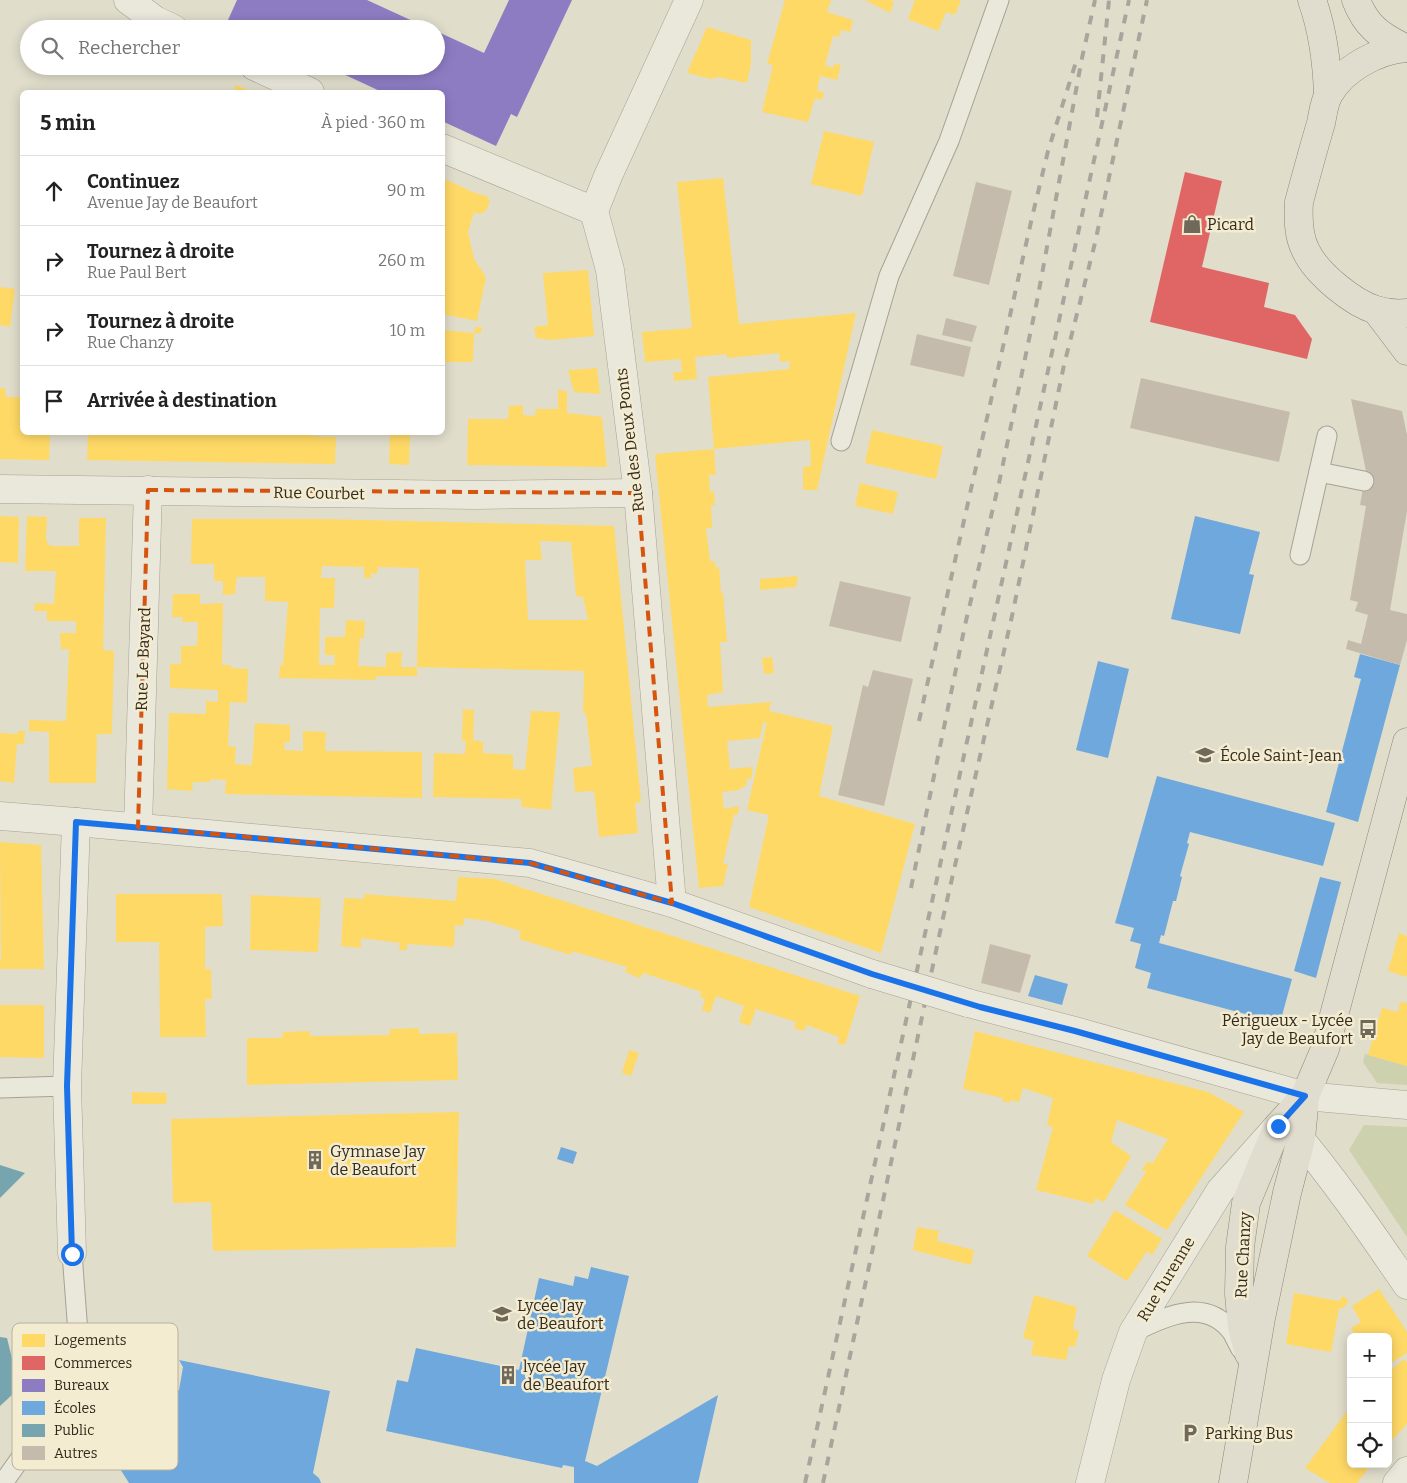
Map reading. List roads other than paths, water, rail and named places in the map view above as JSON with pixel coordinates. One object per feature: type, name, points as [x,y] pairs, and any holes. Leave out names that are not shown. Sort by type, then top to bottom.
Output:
[{"type":"main road","points":[[1312,0],[1318,16],[1325,52],[1328,95],[1299,202],[1300,236],[1315,266],[1330,280],[1360,302],[1376,310],[1395,314],[1407,313]]},
{"type":"main road","points":[[1356,0],[1362,15],[1374,29],[1388,40],[1406,48]]},
{"type":"main road","points":[[1328,95],[1340,80],[1370,58],[1406,48]]},
{"type":"main road","points":[[1376,310],[1407,351]]},
{"type":"main road","points":[[1233,1483],[1263,1309],[1287,1193],[1289,1132],[1325,1049],[1407,742]]},
{"type":"main road","name":"Rue Chanzy","points":[[1252,1370],[1242,1327],[1239,1294],[1240,1247],[1246,1203],[1289,1132]]},
{"type":"street","points":[[128,0],[155,20]]},
{"type":"street","points":[[445,149],[594,211],[608,176],[689,0]]},
{"type":"street","points":[[273,75],[306,90]]},
{"type":"street","name":"Rue des Deux Ponts","points":[[594,211],[610,270],[638,493],[672,903]]},
{"type":"street","name":"Rue Courbet","points":[[0,489],[475,495],[638,493]]},
{"type":"street","name":"Rue Le Bayard","points":[[138,828],[148,490]]},
{"type":"street","points":[[0,816],[530,863],[672,903],[872,974],[968,1003],[1305,1096],[1407,1105]]},
{"type":"street","points":[[72,1254],[67,1086],[76,822]]},
{"type":"street","points":[[1289,1132],[1337,1184],[1407,1285]]},
{"type":"street","name":"Rue Turenne","points":[[1090,1483],[1116,1380],[1133,1332],[1220,1191],[1289,1132]]},
{"type":"street","points":[[1397,1483],[1407,1471]]},
{"type":"lane","points":[[841,441],[889,276],[949,141],[999,0]]},
{"type":"lane","points":[[1300,555],[1327,436]]},
{"type":"lane","points":[[1319,472],[1364,482]]},
{"type":"lane","points":[[0,1088],[67,1086]]},
{"type":"lane","points":[[72,1254],[77,1323]]},
{"type":"lane","points":[[1133,1332],[1161,1319],[1194,1311],[1216,1317],[1231,1332],[1252,1370]]},
{"type":"lane","points":[[3,1483],[12,1470]]},
{"type":"railway","points":[[911,888],[965,625],[999,483],[1037,301],[1082,58],[1095,0]]},
{"type":"railway","points":[[1097,117],[1109,0]]},
{"type":"railway","points":[[805,1483],[1129,0]]},
{"type":"railway","points":[[823,1483],[943,918],[1012,616],[1064,365],[1095,243],[1147,0]]},
{"type":"railway","points":[[919,721],[1033,213],[1048,151],[1076,62]]},
{"type":"place","name":"Picard","points":[[1192,224]]},
{"type":"place","name":"École Saint-Jean","points":[[1205,755]]},
{"type":"place","name":"Périgueux - Lycée Jay de Beaufort","points":[[1368,1029]]},
{"type":"place","name":"Gymnase Jay de Beaufort","points":[[315,1160]]},
{"type":"place","name":"Lycée Jay de Beaufort","points":[[502,1314]]},
{"type":"place","name":"lycée Jay de Beaufort","points":[[508,1375]]},
{"type":"place","name":"Parking Bus","points":[[1190,1433]]}]
